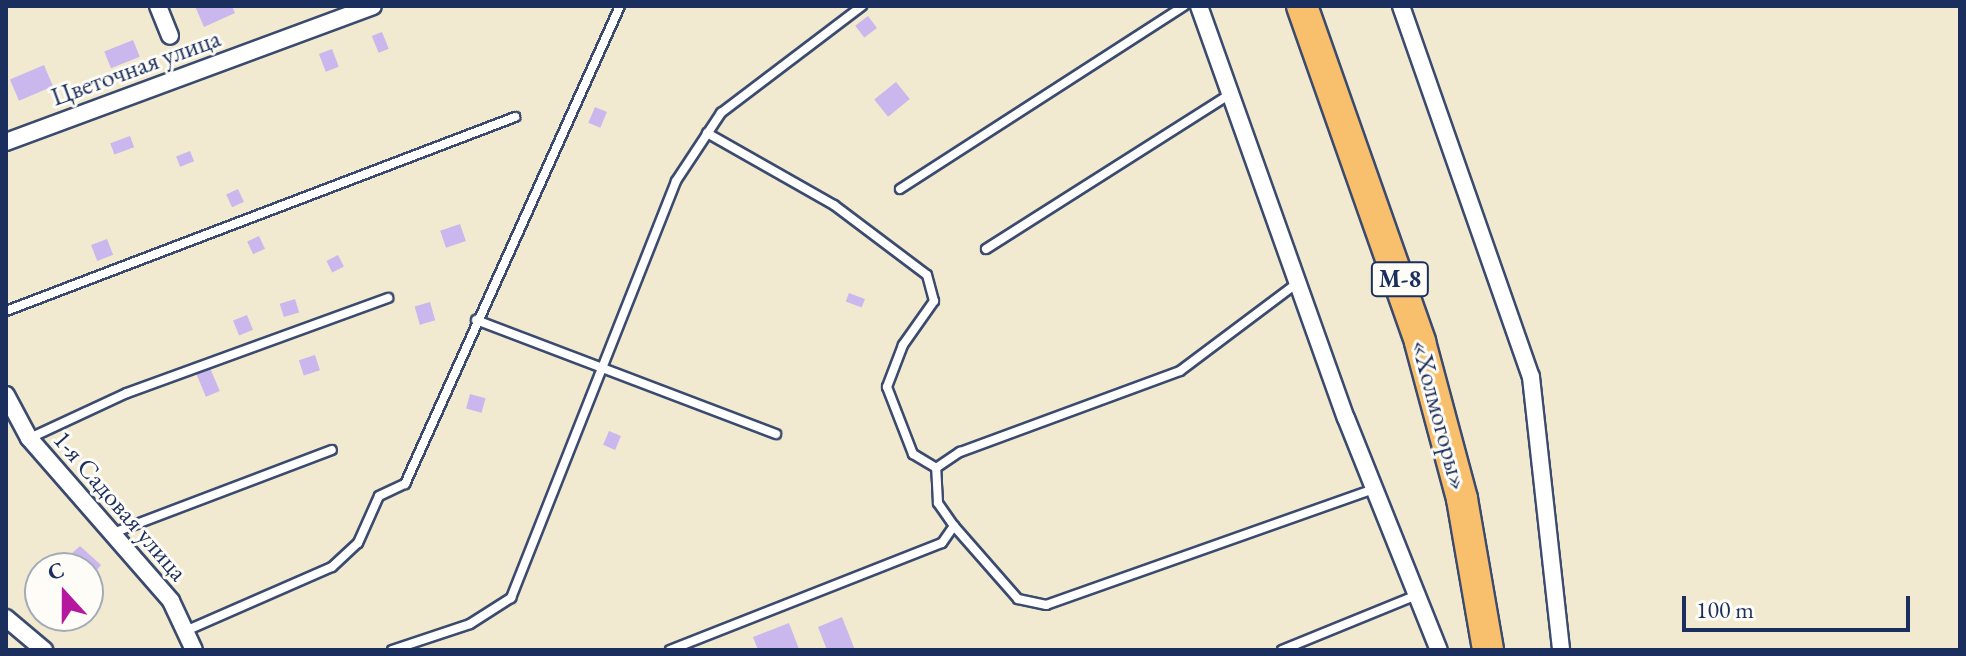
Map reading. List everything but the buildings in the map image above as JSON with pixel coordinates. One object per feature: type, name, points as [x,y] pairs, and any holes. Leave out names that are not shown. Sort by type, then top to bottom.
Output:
[{"type":"highway","name":"«Холмогоры»","points":[[1302,6],[1420,342],[1462,499],[1488,650]]},
{"type":"street","points":[[158,6],[170,36]]},
{"type":"street","name":"Цветочная улица","points":[[6,142],[373,6]]},
{"type":"street","points":[[1199,6],[1373,489],[1420,594],[1439,650]]},
{"type":"street","points":[[1401,6],[1531,377],[1561,650]]},
{"type":"street","name":"1-я Садовая улица","points":[[6,395],[29,438],[190,629],[194,650]]},
{"type":"street","points":[[6,618],[44,650]]},
{"type":"lane","points":[[190,629],[349,553],[379,496],[397,490],[412,472],[476,320],[620,6]]},
{"type":"lane","points":[[392,650],[502,609],[606,367],[676,181],[721,113],[862,6]]},
{"type":"lane","points":[[900,189],[1184,6]]},
{"type":"lane","points":[[986,249],[1231,93]]},
{"type":"lane","points":[[6,311],[515,117]]},
{"type":"lane","points":[[707,133],[834,205],[927,275],[934,301],[903,345],[887,387],[913,454],[936,468]]},
{"type":"lane","points":[[936,468],[973,446],[1180,371],[1297,283]]},
{"type":"lane","points":[[29,438],[127,393],[388,298]]},
{"type":"lane","points":[[476,320],[776,434]]},
{"type":"lane","points":[[109,535],[332,450]]},
{"type":"lane","points":[[936,468],[938,503],[954,526],[1018,599],[1046,605],[1373,489]]},
{"type":"lane","points":[[670,650],[942,543],[954,526]]},
{"type":"lane","points":[[1282,650],[1420,594]]}]
